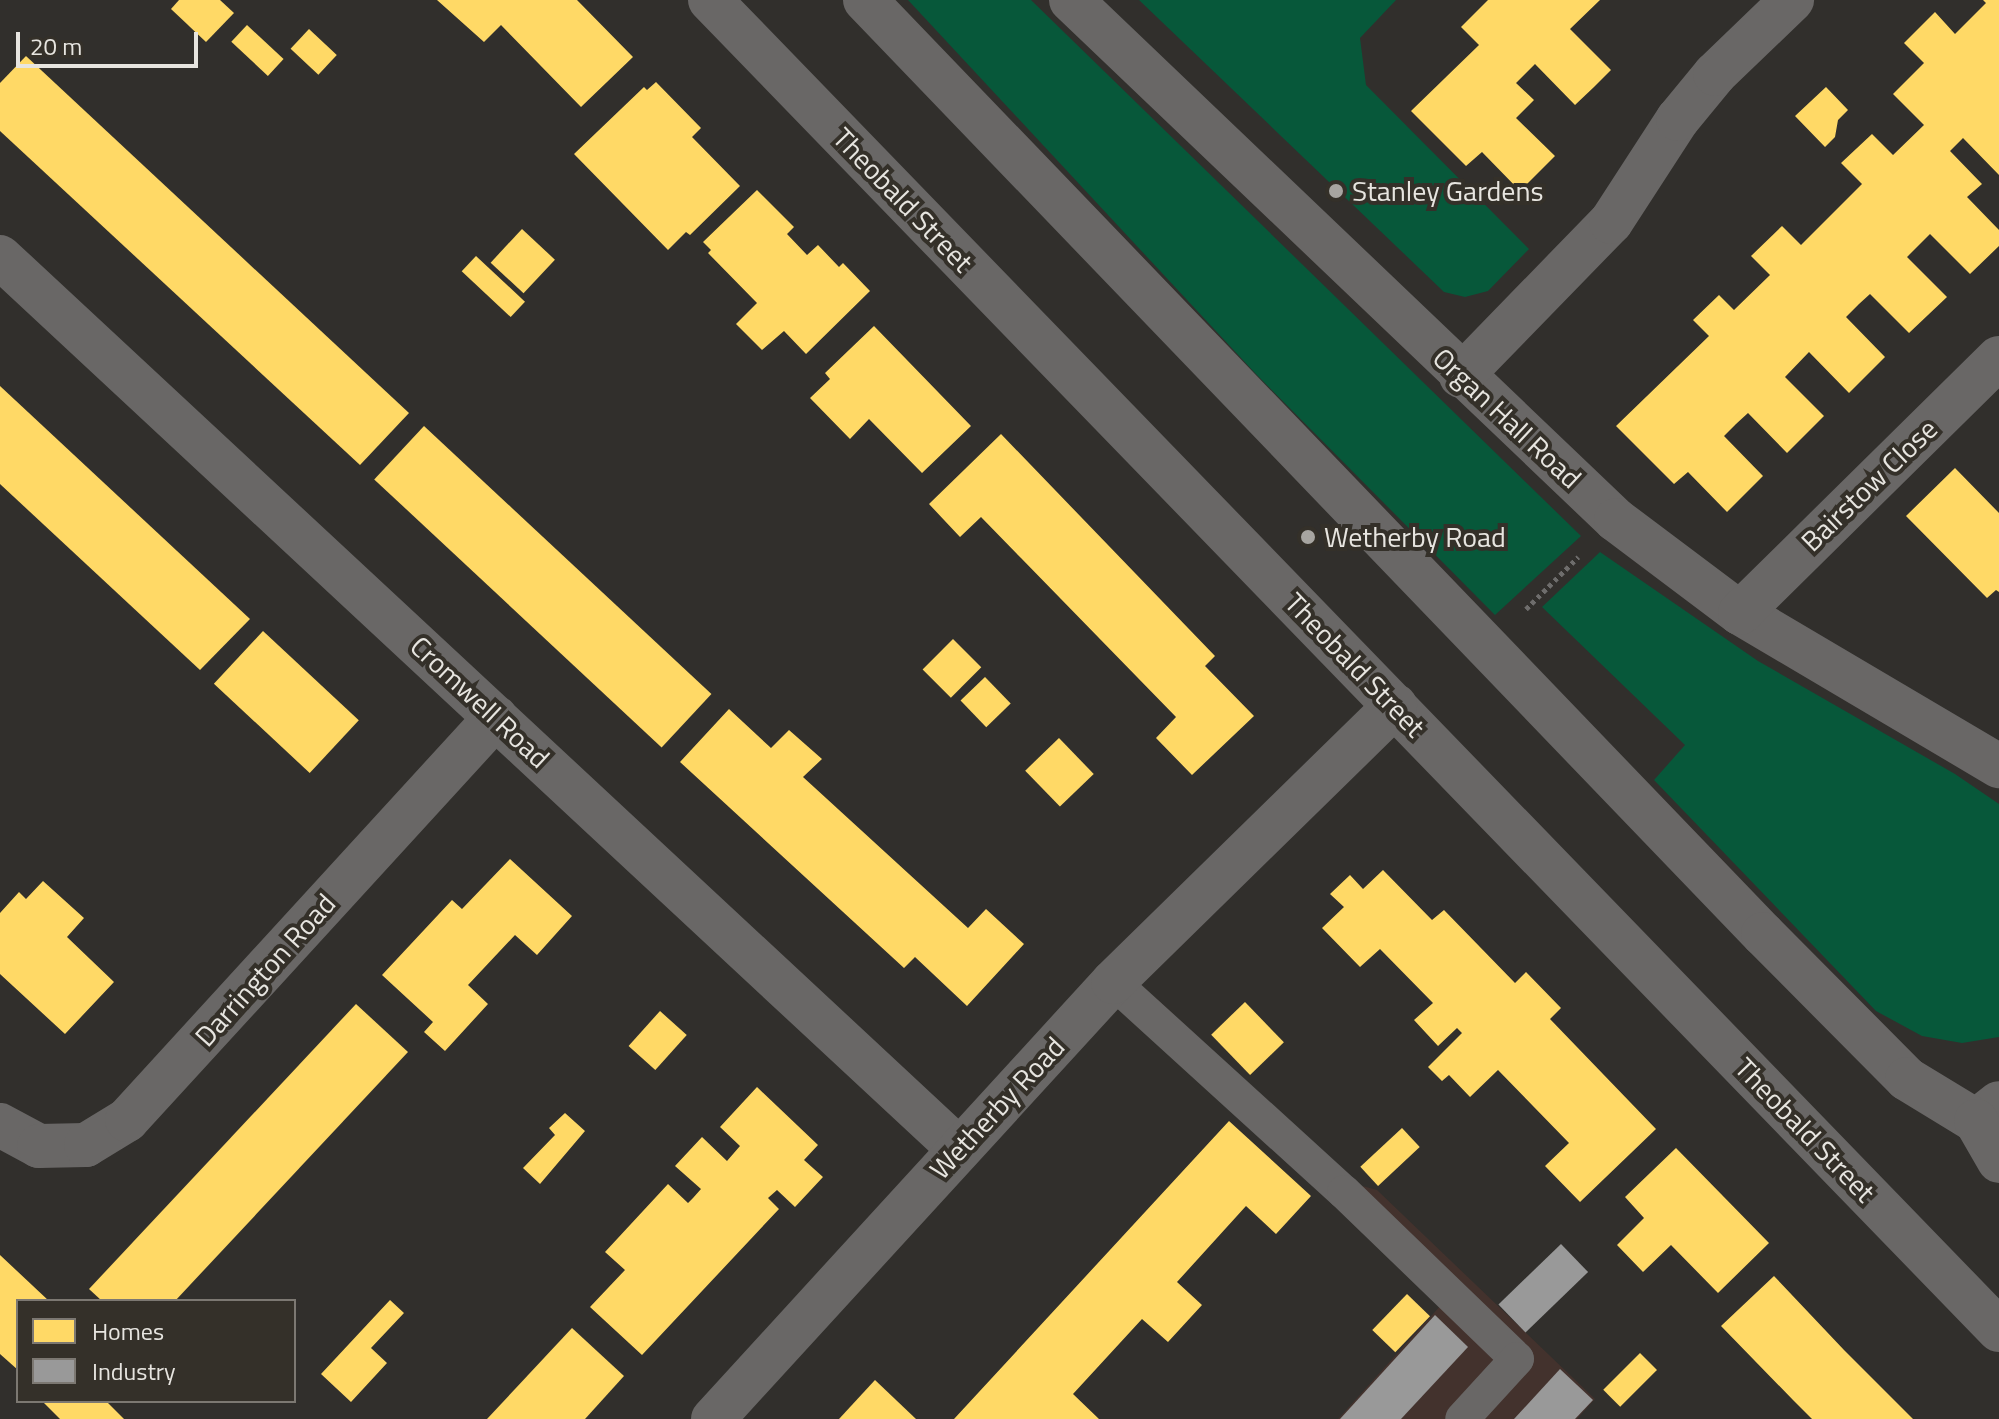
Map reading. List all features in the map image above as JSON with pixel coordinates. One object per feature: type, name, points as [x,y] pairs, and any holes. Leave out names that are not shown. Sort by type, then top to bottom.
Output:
[{"type":"street","name":"Theobald Street","points":[[710,0],[1999,1330]]},
{"type":"street","points":[[865,0],[1239,392],[1907,1079],[1988,1112],[1999,1161]]},
{"type":"street","name":"Organ Hall Road","points":[[1071,0],[1461,376],[1616,520],[1740,613],[1999,766]]},
{"type":"street","points":[[1461,376],[1611,222],[1678,119],[1715,74],[1792,0]]},
{"type":"street","name":"Cromwell Road","points":[[0,257],[959,1149]]},
{"type":"street","name":"Bairstow Close","points":[[1740,613],[1999,358]]},
{"type":"street","name":"Wetherby Road","points":[[713,1419],[1113,982],[1395,706]]},
{"type":"street","name":"Darrington Road","points":[[0,1125],[39,1146],[86,1145],[127,1120],[496,717]]},
{"type":"lane","points":[[1113,982],[1344,1192],[1517,1359],[1462,1419]]},
{"type":"path","points":[[1488,646],[1616,520]]},
{"type":"shaded area","points":[[1158,1000],[1355,1184],[1377,1190],[1595,1399],[1577,1419],[1338,1419],[1442,1304],[1137,1023]]},
{"type":"green space","points":[[908,0],[1031,0],[1581,536],[1495,615],[1255,373]]},
{"type":"green space","points":[[1139,0],[1396,0],[1360,38],[1366,85],[1529,249],[1488,291],[1465,297],[1444,292]]},
{"type":"green space","points":[[1600,552],[1758,661],[1955,774],[1999,804],[1999,1037],[1962,1043],[1922,1036],[1876,1011],[1654,780],[1685,745],[1542,607]]},
{"type":"building: Homes","points":[[179,0],[220,0],[234,13],[206,42],[171,9]]},
{"type":"building: Homes","points":[[437,0],[577,0],[633,57],[581,107],[501,25],[484,42]]},
{"type":"building: Homes","points":[[1488,0],[1600,0],[1570,29],[1611,70],[1594,87],[1575,105],[1535,64],[1516,83],[1534,100],[1516,118],[1555,156],[1520,191],[1482,152],[1466,166],[1411,111],[1479,45],[1461,27]]},
{"type":"building: Homes","points":[[1983,0],[1999,0],[1999,175],[1963,138],[1950,151],[1982,184],[1967,197],[1999,230],[1999,246],[1970,274],[1930,234],[1907,257],[1947,297],[1909,333],[1870,294],[1859,304],[1846,317],[1885,357],[1849,393],[1809,352],[1785,377],[1824,416],[1787,453],[1748,413],[1736,424],[1724,436],[1763,476],[1727,512],[1688,472],[1674,484],[1616,426],[1709,336],[1693,320],[1719,295],[1734,310],[1770,275],[1751,256],[1782,226],[1801,245],[1862,184],[1841,163],[1872,134],[1893,155],[1924,125],[1893,94],[1924,63],[1904,43],[1935,12],[1955,34],[1986,3]]},
{"type":"building: Homes","points":[[247,25],[284,59],[268,76],[231,42]]},
{"type":"building: Homes","points":[[309,29],[337,55],[318,75],[291,49]]},
{"type":"building: Homes","points":[[26,56],[409,413],[360,465],[0,131],[0,83]]},
{"type":"building: Homes","points":[[656,82],[701,128],[692,137],[740,186],[690,235],[686,232],[668,250],[574,154],[644,87],[647,90]]},
{"type":"building: Homes","points":[[1826,87],[1848,110],[1838,120],[1835,137],[1825,147],[1795,116]]},
{"type":"building: Homes","points":[[757,190],[794,227],[787,234],[807,255],[818,245],[839,267],[843,263],[870,291],[806,354],[784,331],[762,350],[736,324],[757,303],[708,253],[711,250],[703,242]]},
{"type":"building: Homes","points":[[522,229],[555,260],[524,293],[491,263]]},
{"type":"building: Homes","points":[[476,256],[525,302],[511,317],[462,271]]},
{"type":"building: Homes","points":[[874,326],[971,426],[922,473],[869,419],[850,439],[810,398],[830,379],[825,373]]},
{"type":"building: Homes","points":[[0,386],[250,619],[200,670],[0,484]]},
{"type":"building: Homes","points":[[424,426],[711,694],[662,747],[374,479]]},
{"type":"building: Homes","points":[[1001,434],[1215,656],[1205,666],[1254,716],[1192,775],[1156,738],[1176,717],[981,517],[960,537],[929,504]]},
{"type":"building: Homes","points":[[1955,468],[1999,513],[1999,592],[1996,590],[1987,598],[1906,516]]},
{"type":"building: Homes","points":[[263,631],[359,720],[310,773],[214,684]]},
{"type":"building: Homes","points":[[953,639],[981,667],[951,698],[923,669]]},
{"type":"building: Homes","points":[[985,677],[1011,704],[986,727],[961,701]]},
{"type":"building: Homes","points":[[729,709],[771,748],[789,730],[822,759],[803,777],[968,928],[986,909],[1024,944],[967,1006],[915,957],[904,968],[680,762]]},
{"type":"building: Homes","points":[[1059,738],[1094,774],[1060,807],[1025,771]]},
{"type":"building: Homes","points":[[510,859],[572,916],[537,955],[515,935],[468,985],[488,1004],[445,1051],[424,1032],[433,1022],[382,975],[452,900],[462,909]]},
{"type":"building: Homes","points":[[1383,870],[1432,920],[1444,910],[1515,983],[1526,972],[1561,1008],[1550,1019],[1656,1129],[1580,1202],[1545,1166],[1569,1143],[1498,1070],[1470,1097],[1449,1075],[1442,1081],[1428,1067],[1462,1033],[1457,1028],[1438,1046],[1414,1020],[1433,1003],[1380,949],[1360,967],[1322,928],[1344,907],[1330,894],[1350,875],[1363,889]]},
{"type":"building: Homes","points":[[43,881],[84,918],[67,937],[114,982],[65,1034],[0,974],[0,913],[19,892],[26,899]]},
{"type":"building: Homes","points":[[1245,1002],[1284,1042],[1250,1075],[1211,1035]]},
{"type":"building: Homes","points":[[356,1004],[408,1052],[177,1299],[100,1299],[89,1289]]},
{"type":"building: Homes","points":[[660,1011],[687,1035],[655,1070],[629,1046]]},
{"type":"building: Homes","points":[[757,1087],[818,1145],[804,1160],[823,1177],[795,1207],[777,1190],[768,1198],[779,1209],[642,1355],[590,1307],[625,1270],[605,1252],[668,1184],[688,1203],[693,1198],[701,1189],[675,1166],[702,1137],[727,1161],[740,1146],[720,1127]]},
{"type":"building: Homes","points":[[565,1113],[585,1131],[540,1184],[523,1168],[555,1135],[549,1128]]},
{"type":"building: Homes","points":[[1229,1121],[1311,1196],[1276,1234],[1246,1206],[1177,1282],[1202,1305],[1168,1342],[1142,1319],[1073,1394],[1099,1419],[954,1419]]},
{"type":"building: Homes","points":[[1402,1128],[1420,1147],[1378,1186],[1360,1167]]},
{"type":"building: Homes","points":[[1676,1148],[1769,1243],[1718,1293],[1671,1245],[1643,1272],[1617,1245],[1644,1218],[1625,1197]]},
{"type":"building: Homes","points":[[0,1255],[47,1299],[16,1299],[16,1368],[0,1354]]},
{"type":"building: Homes","points":[[1774,1276],[1913,1419],[1812,1419],[1721,1326]]},
{"type":"building: Homes","points":[[1407,1294],[1430,1316],[1395,1352],[1372,1330]]},
{"type":"building: Homes","points":[[390,1300],[404,1313],[371,1348],[387,1363],[351,1402],[321,1374]]},
{"type":"building: Homes","points":[[572,1328],[624,1376],[585,1419],[487,1419]]},
{"type":"building: Homes","points":[[1640,1353],[1657,1370],[1620,1407],[1603,1390]]},
{"type":"building: Homes","points":[[875,1380],[916,1419],[839,1419]]},
{"type":"building: Homes","points":[[44,1403],[108,1403],[124,1419],[60,1419]]},
{"type":"building: Industry","points":[[1561,1244],[1588,1272],[1526,1332],[1498,1304]]},
{"type":"building: Industry","points":[[1435,1315],[1468,1347],[1401,1419],[1340,1419]]},
{"type":"building: Industry","points":[[1560,1369],[1593,1400],[1575,1419],[1514,1419]]},
{"type":"place","name":"Stanley Gardens","points":[[1336,191]]},
{"type":"place","name":"Wetherby Road","points":[[1308,537]]}]
